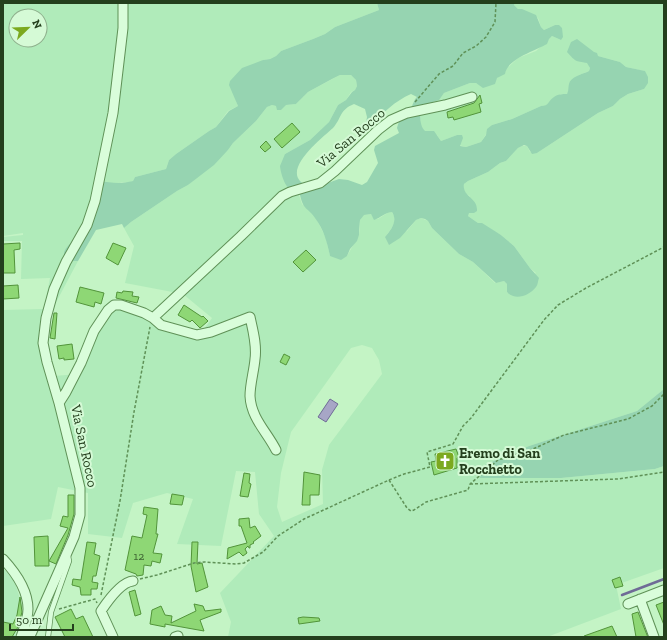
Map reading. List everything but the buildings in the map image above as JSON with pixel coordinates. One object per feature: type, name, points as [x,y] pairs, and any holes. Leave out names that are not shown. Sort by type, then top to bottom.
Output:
[{"type":"street","points":[[59,403],[51,376],[44,343],[46,318],[54,289],[66,262],[87,225],[96,201],[113,113],[123,28],[123,3]]},
{"type":"street","name":"Via San Rocco","points":[[153,318],[282,196],[320,182],[335,171],[378,130],[391,120],[407,113],[445,105],[472,97]]},
{"type":"street","name":"Via San Rocco","points":[[27,637],[31,634],[74,537],[80,515],[80,488],[59,403],[81,363],[94,331],[108,310],[114,305],[121,305],[144,312],[161,325],[197,335],[211,332],[250,317],[255,344],[255,359],[250,396],[257,422],[271,440],[276,450]]},
{"type":"street","points":[[3,559],[14,571],[23,587],[27,599],[27,620],[21,637]]},
{"type":"street","points":[[113,637],[101,611],[110,598],[128,581],[132,581]]},
{"type":"street","points":[[628,604],[664,590]]},
{"type":"street","points":[[640,599],[654,637]]},
{"type":"lane","points":[[48,637],[52,612],[69,561],[67,552]]},
{"type":"path","points":[[407,113],[439,74],[453,66],[463,53],[476,46],[486,37],[495,22],[496,3]]},
{"type":"path","points":[[132,581],[157,576],[194,563],[244,563],[263,552],[278,536],[304,519],[389,480],[430,467],[427,452],[453,444],[462,426],[471,418],[544,320],[558,305],[586,288],[664,247]]},
{"type":"path","points":[[101,611],[101,598],[120,500],[147,339],[153,318]]},
{"type":"path","points":[[389,480],[407,508],[411,511],[426,502],[468,490],[470,484],[498,460],[533,449],[564,435],[628,419],[652,406],[664,394]]},
{"type":"path","points":[[470,484],[618,479],[664,472]]},
{"type":"path","points":[[52,612],[95,599],[101,611]]},
{"type":"green space","points":[[3,3],[377,3],[379,10],[335,27],[325,34],[281,51],[270,59],[263,60],[235,98],[238,106],[228,111],[216,127],[169,160],[166,169],[135,177],[133,181],[127,183],[122,182],[116,184],[100,181],[93,196],[92,228],[79,235],[70,261],[78,261],[52,310],[46,330],[54,376],[78,374],[112,305],[200,335],[212,318],[183,294],[125,283],[134,246],[124,228],[188,185],[228,150],[233,143],[256,121],[267,107],[272,105],[296,104],[308,92],[340,75],[351,75],[356,80],[357,86],[355,90],[351,92],[346,100],[338,105],[329,122],[310,140],[285,154],[302,204],[315,216],[326,238],[330,256],[347,256],[359,235],[360,220],[363,215],[371,214],[374,219],[378,219],[389,212],[392,212],[394,216],[394,223],[385,237],[407,231],[416,220],[421,218],[428,221],[432,228],[459,254],[473,262],[495,283],[504,281],[507,284],[507,293],[536,273],[530,268],[514,246],[501,235],[468,216],[470,196],[466,194],[464,190],[464,184],[506,161],[518,148],[522,146],[527,146],[530,152],[537,153],[598,113],[613,106],[628,94],[644,89],[644,71],[626,67],[620,62],[598,56],[583,62],[588,63],[590,68],[589,71],[579,75],[567,94],[561,94],[545,106],[541,106],[512,119],[492,125],[481,142],[466,147],[459,145],[462,135],[457,135],[441,141],[437,135],[424,131],[420,124],[421,106],[438,100],[444,93],[470,83],[480,85],[497,78],[518,58],[536,51],[552,36],[561,40],[555,25],[544,30],[541,27],[538,18],[518,9],[514,5],[515,3],[664,3],[664,389],[637,411],[529,446],[483,465],[480,477],[561,478],[655,469],[664,466],[664,568],[616,585],[621,609],[547,637],[228,637],[231,622],[220,593],[274,536],[259,514],[255,472],[236,471],[221,546],[177,544],[193,499],[167,493],[133,503],[122,538],[88,534],[88,493],[58,487],[51,519],[3,526],[3,310],[44,309],[50,278],[21,279],[22,241],[3,241],[3,237],[23,235],[23,233],[3,236]],"holes":[[[362,345],[372,348],[379,360],[382,374],[329,445],[322,470],[323,504],[282,522],[277,507],[281,473],[291,432],[351,348]]]},
{"type":"green space","points":[[377,3],[515,3],[514,5],[518,9],[522,9],[536,15],[541,27],[544,30],[555,25],[559,25],[562,28],[563,37],[561,40],[552,36],[547,44],[516,60],[507,69],[505,74],[497,78],[495,84],[483,88],[476,83],[470,83],[444,93],[439,100],[421,106],[420,116],[423,129],[425,131],[434,131],[441,141],[457,135],[462,135],[463,138],[460,146],[466,147],[481,142],[486,135],[487,129],[492,125],[512,119],[546,105],[557,95],[567,94],[569,84],[572,79],[589,71],[590,68],[587,63],[580,62],[572,58],[567,52],[571,42],[577,39],[597,53],[598,56],[620,62],[626,67],[645,71],[648,77],[648,83],[644,89],[628,94],[613,106],[598,113],[537,153],[532,154],[527,146],[524,145],[518,148],[506,161],[464,184],[465,192],[477,206],[477,211],[474,213],[469,213],[468,216],[501,235],[514,246],[539,278],[537,286],[530,293],[518,297],[510,295],[507,292],[507,284],[504,281],[496,283],[473,262],[459,254],[432,228],[425,219],[421,218],[416,220],[400,238],[389,245],[385,237],[394,222],[394,215],[392,212],[374,220],[371,214],[364,215],[360,220],[357,241],[350,249],[347,256],[341,260],[330,256],[321,227],[313,215],[305,207],[300,195],[295,194],[288,188],[283,179],[280,166],[285,154],[310,140],[329,122],[338,105],[346,100],[355,90],[357,86],[356,80],[351,75],[340,75],[332,79],[308,92],[296,104],[286,105],[281,110],[277,110],[276,106],[272,105],[267,107],[256,121],[233,143],[214,165],[188,185],[124,228],[122,224],[96,230],[78,261],[66,260],[64,254],[67,247],[75,239],[92,228],[92,221],[87,210],[94,200],[94,190],[100,181],[116,183],[129,182],[133,181],[135,177],[166,169],[169,160],[216,127],[229,111],[238,106],[229,85],[230,81],[242,68],[270,59],[281,51],[325,34],[335,27],[379,10]],"holes":[[[411,94],[417,97],[398,124],[397,128],[399,133],[375,146],[374,150],[378,163],[367,182],[362,185],[348,180],[339,179],[314,188],[300,181],[297,175],[298,168],[302,160],[314,145],[333,128],[343,112],[349,106],[354,104],[365,109],[367,117],[366,123],[371,127],[384,112],[400,100]]]},
{"type":"green space","points":[[664,389],[664,466],[655,469],[561,478],[480,478],[482,466],[529,446],[637,411]]},
{"type":"green space","points":[[3,568],[15,583],[22,605],[15,637],[3,637]]},
{"type":"water","points":[[330,399],[338,404],[326,422],[318,417]]},
{"type":"waterway","points":[[622,595],[664,579]]},
{"type":"place","name":"Eremo di San Rocchetto","points":[[445,461]]}]
